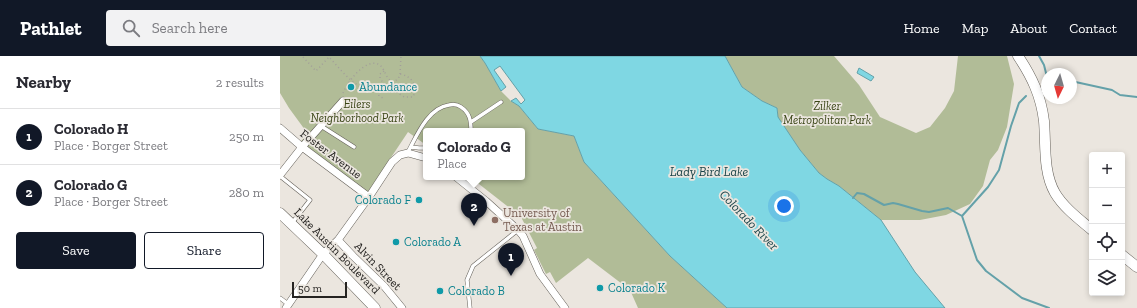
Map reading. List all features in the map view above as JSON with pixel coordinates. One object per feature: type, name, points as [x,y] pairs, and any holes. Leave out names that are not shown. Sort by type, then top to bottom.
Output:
[{"type":"street","points":[[1018,56],[1036,86],[1041,103],[1044,120],[1047,171],[1051,183],[1064,205],[1089,227]]},
{"type":"street","points":[[280,175],[302,147],[343,102]]},
{"type":"street","name":"Foster Avenue","points":[[280,128],[302,147],[369,197]]},
{"type":"street","points":[[287,306],[323,254],[338,240],[392,162],[409,150],[423,157]]},
{"type":"street","points":[[460,180],[486,201],[523,236],[540,274],[565,308]]},
{"type":"street","name":"Lake Austin Boulevard","points":[[280,213],[323,254],[375,308]]},
{"type":"street","name":"Alvin Street","points":[[338,240],[384,286],[402,308]]},
{"type":"street","points":[[1125,257],[1137,267]]},
{"type":"lane","points":[[471,122],[501,102]]},
{"type":"lane","points":[[409,150],[428,118],[441,106],[453,104],[458,105],[467,112],[471,122],[471,128]]},
{"type":"lane","points":[[321,126],[354,147]]},
{"type":"lane","points":[[409,150],[423,148]]},
{"type":"lane","points":[[280,175],[310,200],[292,224]]},
{"type":"lane","points":[[470,308],[466,280],[473,266],[518,230]]},
{"type":"lane","points":[[280,298],[287,306]]},
{"type":"path","points":[[343,102],[343,92],[350,80],[362,66],[371,62],[376,62],[384,71],[388,80],[393,82],[398,79],[400,74],[401,56]]},
{"type":"path","points":[[302,57],[316,71],[329,57],[350,80],[368,90],[378,91]]},
{"type":"path","points":[[384,71],[380,74],[380,80],[387,89],[395,91],[404,97],[413,97],[413,82],[409,77],[400,74]]},
{"type":"path","points":[[378,91],[384,84]]},
{"type":"path","points":[[378,91],[380,96],[383,98]]},
{"type":"green space","name":"Eilers Neighborhood Park","points":[[280,56],[480,56],[501,91],[511,101],[519,106],[538,129],[574,136],[584,162],[670,256],[727,308],[638,308],[630,290],[588,258],[556,283],[550,272],[546,274],[534,250],[537,248],[521,217],[474,180],[525,180],[525,128],[423,128],[423,143],[408,132],[368,192],[299,143],[308,134],[280,93]]},
{"type":"green space","name":"Zilker Metropolitan Park","points":[[725,56],[834,56],[859,85],[880,117],[916,133],[930,127],[945,108],[954,91],[958,56],[1007,56],[1014,84],[1007,127],[998,150],[990,160],[983,186],[970,204],[946,215],[920,220],[881,220],[839,186],[819,173],[800,150],[778,117],[777,108],[762,101],[742,87]]},
{"type":"water","name":"Lady Bird Lake","points":[[480,56],[725,56],[742,87],[762,101],[777,108],[778,117],[800,150],[819,173],[839,186],[881,220],[915,272],[945,308],[727,308],[670,256],[584,162],[574,136],[538,129],[519,106],[511,101],[516,98],[521,104],[525,100],[500,66],[494,70],[506,87],[501,91]]},
{"type":"water","points":[[859,68],[874,77],[871,81],[857,73]]},
{"type":"waterway","points":[[1039,56],[1045,68]]},
{"type":"waterway","points":[[1077,82],[1112,90],[1120,95],[1137,97]]},
{"type":"waterway","points":[[962,216],[988,187],[999,170],[1019,103],[1026,96]]},
{"type":"waterway","points":[[853,198],[857,193],[864,194],[884,205],[893,203],[929,212],[948,208],[962,216],[977,260],[986,271],[1022,298],[1049,308]]},
{"type":"place","name":"Abundance","points":[[351,87]]},
{"type":"place","name":"Colorado F","points":[[419,200]]},
{"type":"place","name":"University of Texas at Austin","points":[[495,220]]},
{"type":"place","name":"Colorado G","points":[[474,226]]},
{"type":"place","name":"Colorado A","points":[[396,242]]},
{"type":"place","name":"Colorado H","points":[[511,276]]},
{"type":"place","name":"Colorado K","points":[[600,288]]},
{"type":"place","name":"Colorado B","points":[[440,291]]},
{"type":"water label","name":"Colorado River","points":[[749,220]]}]
